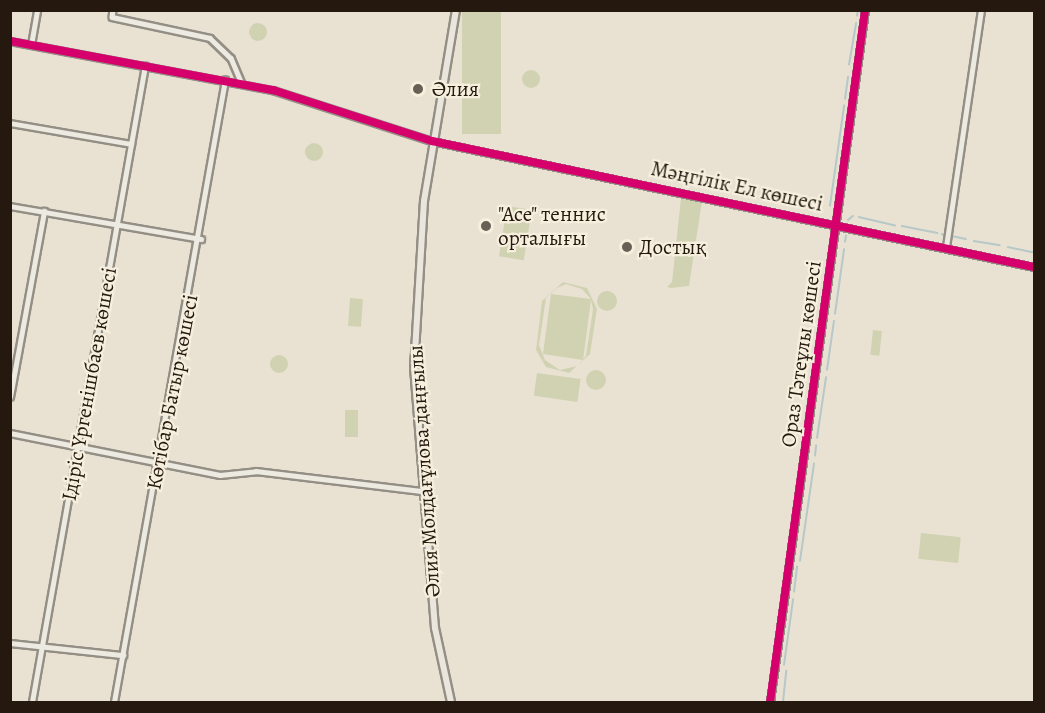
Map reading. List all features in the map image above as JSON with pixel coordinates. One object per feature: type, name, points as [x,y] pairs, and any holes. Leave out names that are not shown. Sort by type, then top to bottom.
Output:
[{"type":"main road","name":"Әлия Молдағұлова даңғылы","points":[[451,702],[439,646],[421,491],[414,333],[432,141],[456,10]]},
{"type":"street","points":[[31,45],[37,10]]},
{"type":"street","points":[[113,10],[112,17],[210,38],[231,57],[242,84]]},
{"type":"street","name":"Ораз Тәтеұлы көшесі","points":[[770,702],[866,10]]},
{"type":"street","points":[[946,247],[981,10]]},
{"type":"street","name":"Мәңгілік Ел көшесі","points":[[10,41],[225,80],[432,141],[1035,267]]},
{"type":"street","name":"Ідіріс Үргенішбаев көшесі","points":[[32,702],[146,66]]},
{"type":"street","name":"Көтібар Батыр көшесі","points":[[114,702],[201,239],[225,80]]},
{"type":"street","points":[[10,123],[131,144]]},
{"type":"street","points":[[10,206],[201,239]]},
{"type":"street","points":[[10,397],[44,211]]},
{"type":"street","points":[[10,433],[220,475],[256,471],[358,488],[421,491]]},
{"type":"street","points":[[10,643],[123,655]]},
{"type":"green space","points":[[462,11],[501,11],[501,134],[462,134]]},
{"type":"green space","points":[[254,23],[262,23],[267,28],[265,39],[254,41],[249,36],[249,28]]},
{"type":"green space","points":[[531,70],[537,73],[540,79],[537,85],[531,88],[525,85],[522,79],[525,73]]},
{"type":"green space","points":[[314,143],[320,146],[323,152],[320,158],[314,161],[308,158],[305,152],[308,146]]},
{"type":"green space","points":[[681,198],[702,201],[689,286],[671,288],[667,287],[672,282]]},
{"type":"green space","points":[[507,206],[532,210],[524,260],[499,256]]},
{"type":"green space","points":[[563,282],[587,288],[597,309],[590,354],[578,365],[582,360],[543,354],[551,294],[591,299],[582,289],[566,284],[557,288],[546,298],[539,345],[545,360],[560,370],[577,366],[569,373],[546,367],[536,350],[542,301]],"holes":[[[591,300],[593,309],[586,356],[583,359]]]},
{"type":"green space","points":[[607,291],[614,294],[617,301],[614,308],[607,311],[600,308],[597,301],[600,294]]},
{"type":"green space","points":[[350,298],[363,299],[361,327],[348,326]]},
{"type":"green space","points":[[873,330],[882,331],[879,356],[870,355]]},
{"type":"green space","points":[[279,355],[285,358],[288,364],[285,370],[279,373],[273,370],[270,364],[273,358]]},
{"type":"green space","points":[[596,370],[603,373],[606,380],[603,387],[596,390],[589,387],[586,380],[589,373]]},
{"type":"green space","points":[[537,373],[581,379],[577,402],[534,396]]},
{"type":"green space","points":[[345,410],[358,410],[358,437],[345,437]]},
{"type":"green space","points":[[921,533],[961,537],[958,563],[918,559]]},
{"type":"waterway","points":[[857,16],[858,10]]},
{"type":"waterway","points":[[849,65],[856,24]]},
{"type":"waterway","points":[[845,99],[848,77]]},
{"type":"waterway","points":[[830,206],[844,106]]},
{"type":"waterway","points":[[848,220],[853,216]]},
{"type":"waterway","points":[[859,217],[895,225]]},
{"type":"waterway","points":[[902,226],[937,233]]},
{"type":"waterway","points":[[845,242],[846,236]]},
{"type":"waterway","points":[[952,236],[966,239]]},
{"type":"waterway","points":[[974,241],[1000,245]]},
{"type":"waterway","points":[[1008,247],[1032,252]]},
{"type":"waterway","points":[[835,314],[844,250]]},
{"type":"waterway","points":[[827,370],[834,321]]},
{"type":"waterway","points":[[817,438],[826,378]]},
{"type":"waterway","points":[[815,456],[816,446]]},
{"type":"waterway","points":[[800,561],[814,464]]},
{"type":"waterway","points":[[794,592],[797,567]]},
{"type":"waterway","points":[[784,665],[793,600]]},
{"type":"waterway","points":[[783,702],[786,671]]},
{"type":"cycle path","points":[[770,702],[865,10]]},
{"type":"cycle path","points":[[10,41],[273,90],[432,141],[1034,267]]},
{"type":"place","name":"Әлия","points":[[418,89]]},
{"type":"place","name":"\"Ace\" теннис орталығы","points":[[486,226]]},
{"type":"place","name":"Достық","points":[[627,247]]}]
